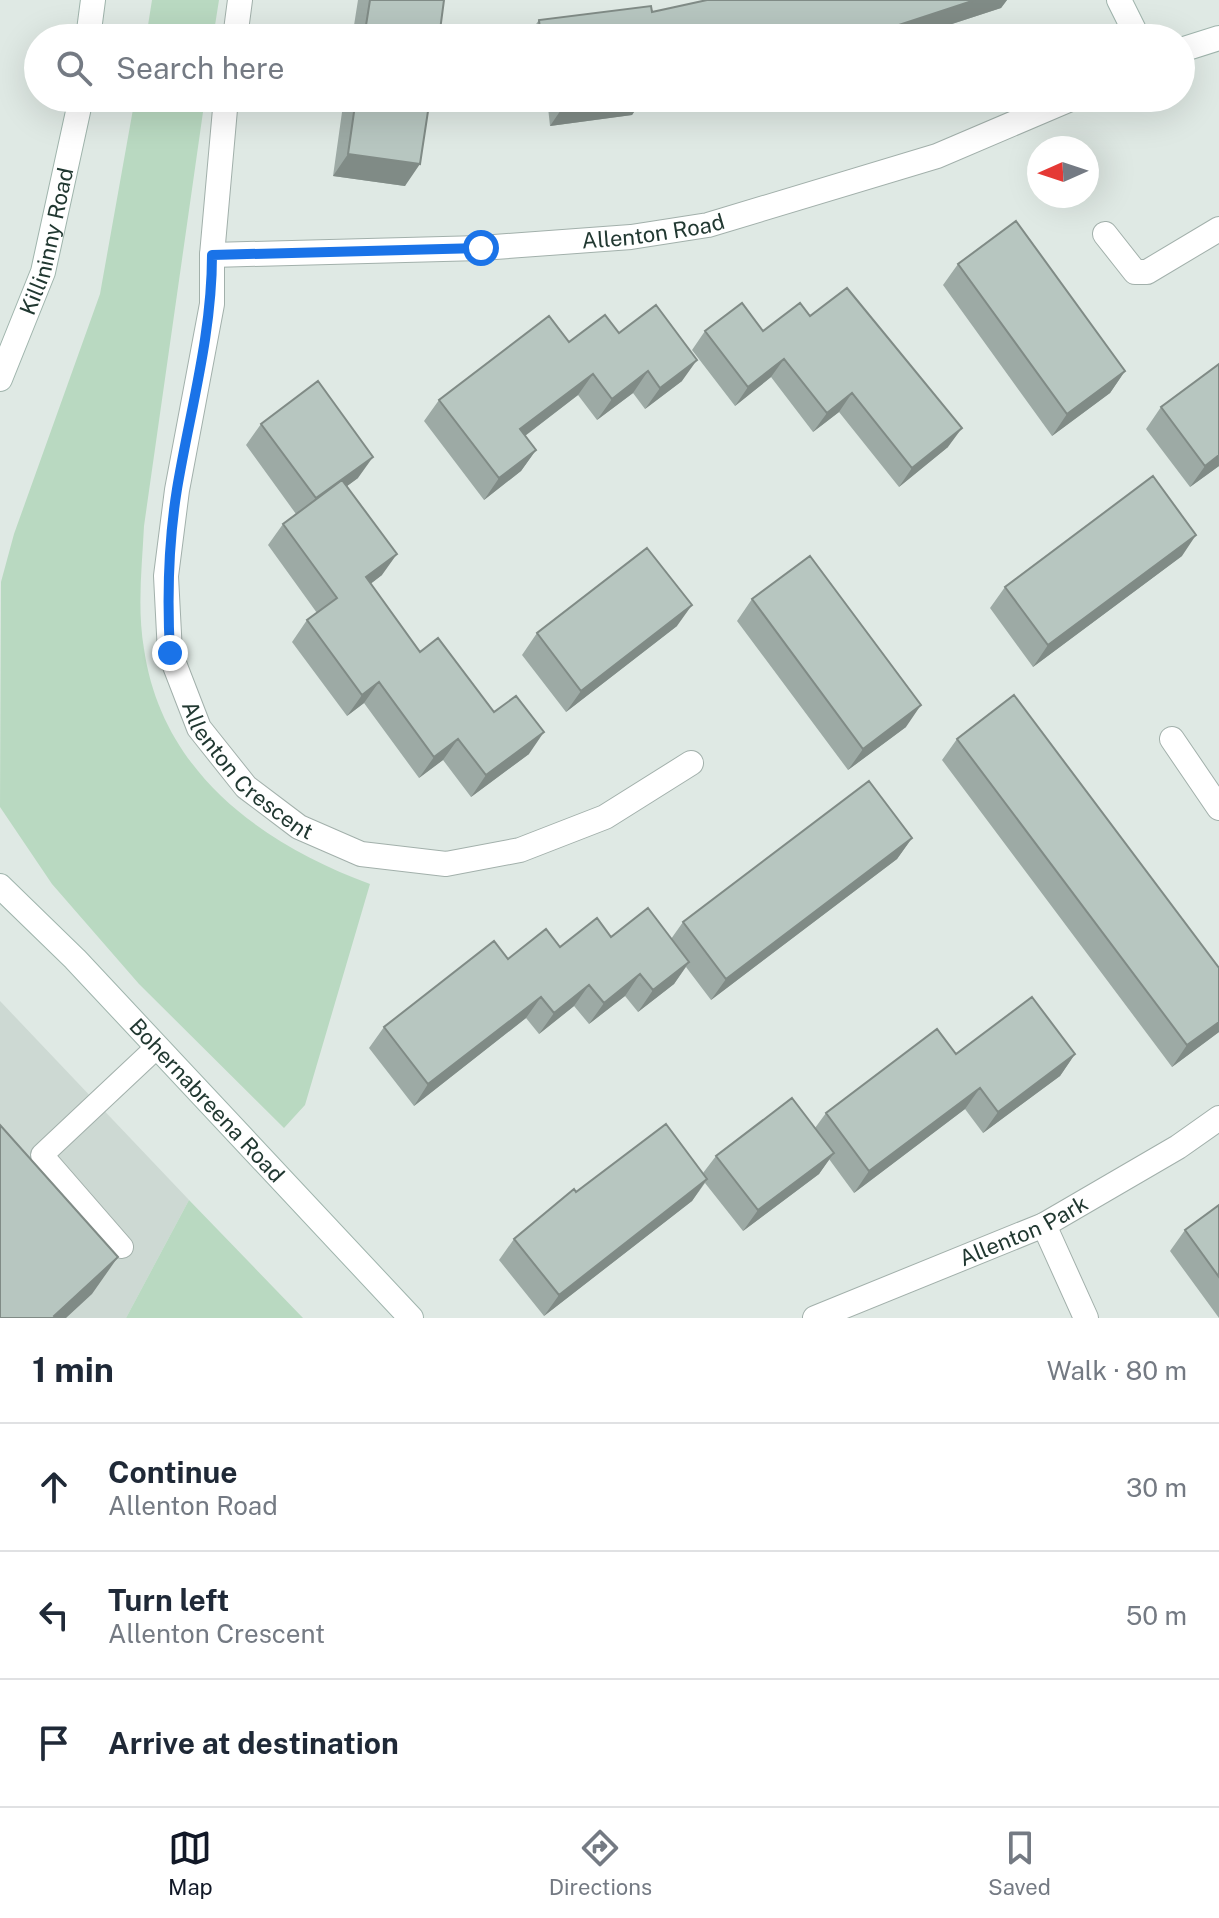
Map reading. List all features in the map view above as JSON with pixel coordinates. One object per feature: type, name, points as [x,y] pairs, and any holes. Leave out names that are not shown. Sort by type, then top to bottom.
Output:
[{"type":"street","points":[[90,24],[93,0]]},
{"type":"street","points":[[237,24],[240,0]]},
{"type":"street","points":[[1119,0],[1131,24]]},
{"type":"street","points":[[1195,46],[1219,38]]},
{"type":"street","name":"Killininny Road","points":[[0,379],[43,272],[78,112]]},
{"type":"street","name":"Allenton Crescent","points":[[225,112],[212,255],[212,304],[177,490],[166,576],[170,653],[199,728],[246,787],[299,827],[361,854],[446,864],[520,850],[605,817],[691,763]]},
{"type":"street","name":"Allenton Road","points":[[212,255],[481,248],[631,237],[708,225],[937,156],[1040,112]]},
{"type":"street","points":[[1105,234],[1135,272],[1147,272],[1219,229]]},
{"type":"street","points":[[1172,739],[1219,808]]},
{"type":"street","name":"Bohernabreena Road","points":[[0,886],[75,959],[411,1318]]},
{"type":"street","name":"Allenton Park","points":[[815,1318],[1044,1225],[1178,1147],[1219,1118]]},
{"type":"street","points":[[1044,1225],[1086,1318]]},
{"type":"lane","points":[[122,1247],[42,1155],[157,1047]]},
{"type":"shaded area","points":[[0,1001],[189,1200],[126,1318],[0,1318]]},
{"type":"green space","points":[[152,0],[219,0],[215,24],[148,24]]},
{"type":"green space","points":[[132,112],[203,112],[144,526],[141,618],[144,649],[154,693],[171,732],[194,767],[222,797],[255,824],[291,847],[370,884],[305,1105],[284,1128],[139,984],[52,884],[0,807],[1,582],[14,534],[100,294]]},
{"type":"green space","points":[[189,1200],[303,1318],[126,1318]]},
{"type":"building","points":[[370,0],[444,0],[441,24],[366,24]]},
{"type":"building","points":[[707,0],[975,0],[902,24],[539,24],[539,20],[651,6],[652,12]]},
{"type":"building","points":[[354,112],[428,112],[420,164],[348,154]]},
{"type":"building","points":[[1016,221],[1125,371],[1067,414],[958,264]]},
{"type":"building","points":[[847,288],[962,428],[912,468],[852,393],[827,413],[784,359],[748,387],[705,331],[742,303],[763,331],[800,303],[810,316]]},
{"type":"building","points":[[656,305],[697,360],[660,388],[648,371],[612,399],[593,374],[520,429],[536,450],[499,478],[439,400],[549,316],[569,342],[605,315],[619,333]]},
{"type":"building","points":[[1219,364],[1219,455],[1205,466],[1161,407]]},
{"type":"building","points":[[318,381],[373,457],[316,498],[261,424]]},
{"type":"building","points":[[1153,476],[1196,535],[1048,645],[1005,587]]},
{"type":"building","points":[[342,480],[397,554],[366,577],[420,652],[438,638],[494,712],[516,696],[544,732],[486,775],[458,739],[434,757],[379,682],[362,695],[307,620],[337,598],[283,524]]},
{"type":"building","points":[[647,548],[692,605],[581,691],[537,633]]},
{"type":"building","points":[[810,556],[921,705],[863,749],[752,599]]},
{"type":"building","points":[[1014,695],[1219,968],[1219,1022],[1187,1045],[957,739]]},
{"type":"building","points":[[869,781],[912,838],[726,979],[683,922]]},
{"type":"building","points":[[648,908],[689,962],[653,990],[640,974],[604,1003],[589,985],[554,1013],[541,997],[428,1084],[384,1027],[494,941],[508,959],[546,929],[560,947],[597,918],[611,937]]},
{"type":"building","points":[[1032,997],[1075,1054],[998,1112],[980,1088],[869,1171],[826,1113],[937,1029],[956,1054]]},
{"type":"building","points":[[792,1098],[834,1153],[758,1210],[716,1156]]},
{"type":"building","points":[[666,1124],[707,1179],[559,1295],[514,1239],[574,1189],[576,1192]]},
{"type":"building","points":[[0,1125],[118,1257],[54,1316],[56,1318],[0,1318]]},
{"type":"building","points":[[1219,1205],[1219,1277],[1185,1230]]},
{"type":"route","points":[[170,653],[166,576],[177,490],[212,304],[212,255],[481,248]]}]
